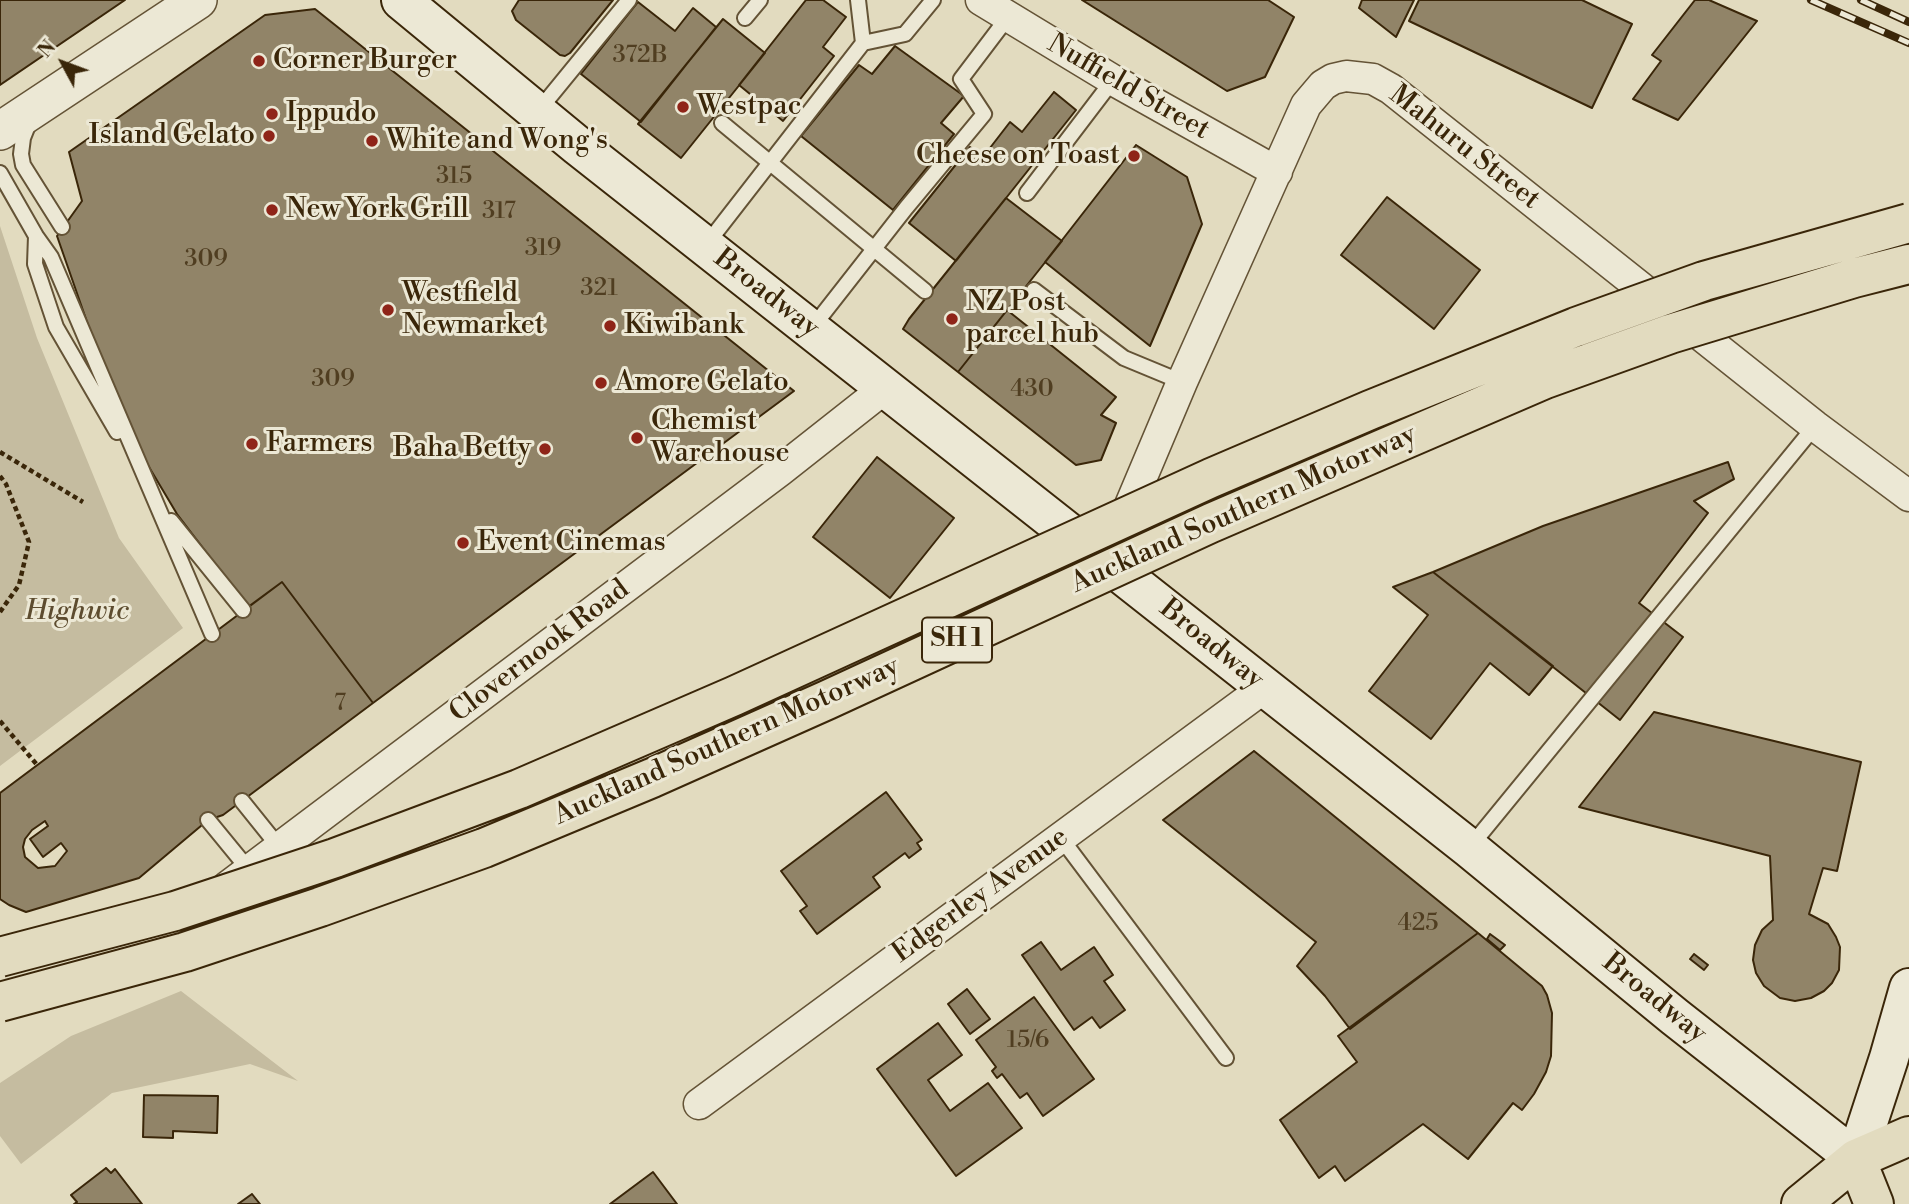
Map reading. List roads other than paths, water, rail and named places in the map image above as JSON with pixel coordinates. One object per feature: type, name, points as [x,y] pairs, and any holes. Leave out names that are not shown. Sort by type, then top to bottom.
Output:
[{"type":"main road","name":"Broadway","points":[[401,0],[579,146],[1469,848],[1675,1017],[1856,1159]]},
{"type":"main road","name":"Auckland Southern Motorway","points":[[0,957],[175,911],[335,858],[519,789],[734,696],[1210,478],[1370,410],[1577,327],[1704,281],[1909,223]]},
{"type":"main road","name":"Auckland Southern Motorway","points":[[0,1002],[185,952],[484,848],[652,778],[1211,523],[1532,385],[1670,334],[1909,264]]},
{"type":"main road","points":[[1874,1204],[1856,1159],[1909,988]]},
{"type":"main road","points":[[1801,1204],[1856,1159],[1909,1136]]},
{"type":"street","points":[[0,131],[198,0]]},
{"type":"street","name":"Nuffield Street","points":[[981,0],[1113,80],[1277,172]]},
{"type":"street","name":"Mahuru Street","points":[[1106,562],[1182,382],[1306,105],[1323,85],[1346,76],[1373,79],[1391,89],[1815,426],[1909,496]]},
{"type":"street","name":"Clovernook Road","points":[[193,913],[781,470],[885,388]]},
{"type":"street","name":"Edgerley Avenue","points":[[699,1104],[1264,688]]},
{"type":"lane","points":[[538,111],[629,0]]},
{"type":"lane","points":[[745,18],[760,0]]},
{"type":"lane","points":[[858,0],[863,43]]},
{"type":"lane","points":[[705,246],[863,43],[905,34],[933,0]]},
{"type":"lane","points":[[811,329],[985,114],[961,79],[1008,17]]},
{"type":"lane","points":[[1027,193],[1113,80]]},
{"type":"lane","points":[[35,108],[23,138],[23,165],[62,227]]},
{"type":"lane","points":[[722,123],[925,290]]},
{"type":"lane","points":[[0,173],[51,257],[212,634]]},
{"type":"lane","points":[[36,236],[35,264],[56,327],[174,526],[243,610]]},
{"type":"lane","points":[[1034,290],[1124,358],[1182,382]]},
{"type":"lane","points":[[1469,848],[1815,426]]},
{"type":"lane","points":[[242,801],[279,847]]},
{"type":"lane","points":[[208,820],[249,870]]},
{"type":"lane","points":[[1061,838],[1226,1058]]},
{"type":"railway","points":[[1811,0],[1909,43]]},
{"type":"railway","points":[[1861,0],[1909,22]]},
{"type":"place","name":"Corner Burger","points":[[259,61]]},
{"type":"place","name":"Westpac","points":[[683,107]]},
{"type":"place","name":"Ippudo","points":[[272,114]]},
{"type":"place","name":"Island Gelato","points":[[269,136]]},
{"type":"place","name":"White and Wong's","points":[[372,141]]},
{"type":"place","name":"Cheese on Toast","points":[[1134,156]]},
{"type":"place","name":"New York Grill","points":[[272,210]]},
{"type":"place","name":"Westfield Newmarket","points":[[388,310]]},
{"type":"place","name":"NZ Post parcel hub","points":[[952,319]]},
{"type":"place","name":"Kiwibank","points":[[610,326]]},
{"type":"place","name":"Amore Gelato","points":[[601,383]]},
{"type":"place","name":"Chemist Warehouse","points":[[637,438]]},
{"type":"place","name":"Farmers","points":[[252,444]]},
{"type":"place","name":"Baha Betty","points":[[545,449]]},
{"type":"place","name":"Event Cinemas","points":[[463,543]]},
{"type":"park label","name":"Highwic","points":[[77,612]]}]
